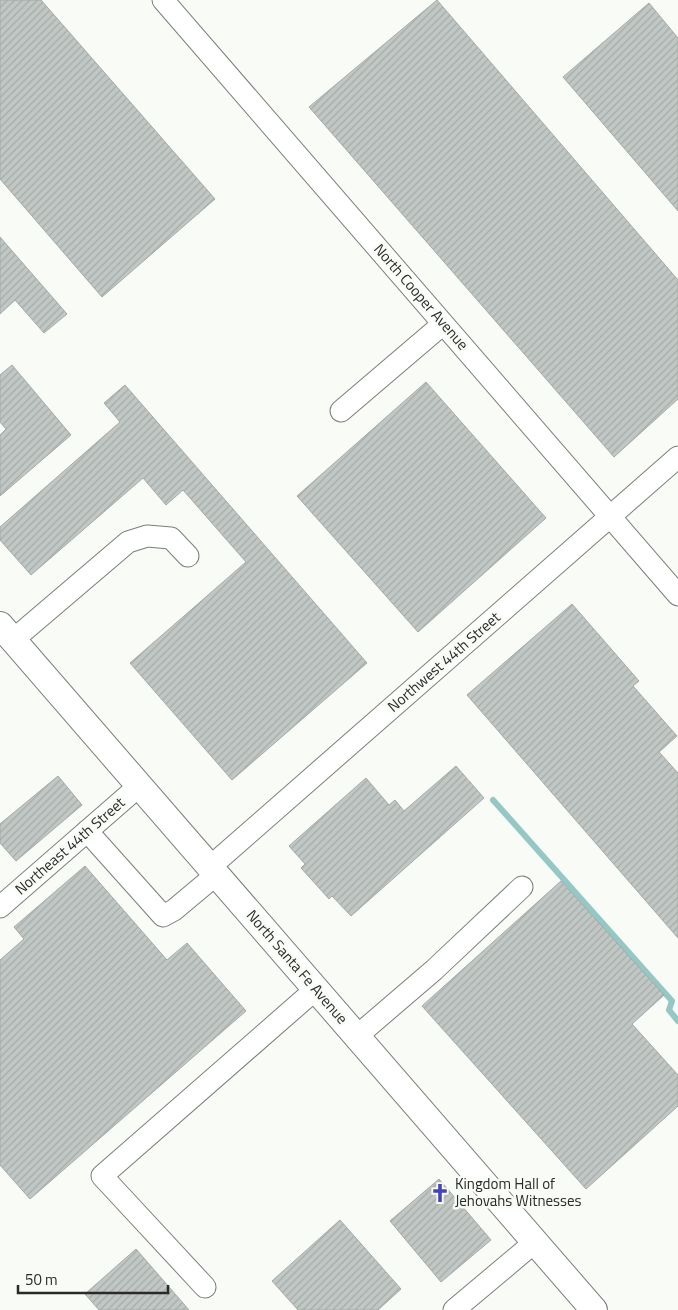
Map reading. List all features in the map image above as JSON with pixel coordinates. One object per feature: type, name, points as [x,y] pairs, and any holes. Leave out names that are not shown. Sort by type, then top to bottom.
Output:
[{"type":"main road","name":"North Santa Fe Avenue","points":[[6,633],[594,1310]]},
{"type":"street","name":"North Cooper Avenue","points":[[163,0],[678,595]]},
{"type":"street","points":[[341,411],[443,324]]},
{"type":"street","name":"Northwest 44th Street","points":[[87,831],[163,916],[174,910],[214,871],[678,458]]},
{"type":"street","points":[[6,633],[128,542],[146,536],[171,538],[188,556]]},
{"type":"street","name":"Northeast 44th Street","points":[[0,907],[139,786]]},
{"type":"street","points":[[357,1036],[434,970],[522,887]]},
{"type":"street","points":[[205,1287],[102,1176],[316,989]]},
{"type":"street","points":[[454,1310],[535,1242]]},
{"type":"building","points":[[0,0],[41,0],[215,199],[102,297],[0,179]]},
{"type":"building","points":[[437,0],[678,280],[678,399],[614,457],[309,107]]},
{"type":"building","points":[[649,3],[678,38],[678,211],[563,77]]},
{"type":"building","points":[[0,237],[67,314],[44,333],[15,300],[0,314]]},
{"type":"building","points":[[12,365],[71,435],[0,496],[0,435],[6,429],[0,422],[0,375]]},
{"type":"building","points":[[426,382],[546,518],[418,632],[297,496]]},
{"type":"building","points":[[125,385],[367,663],[232,780],[130,663],[246,562],[183,490],[166,505],[143,478],[31,575],[0,540],[0,527],[120,422],[104,403]]},
{"type":"building","points":[[572,604],[639,681],[633,686],[677,736],[659,752],[678,773],[678,938],[467,695]]},
{"type":"building","points":[[456,766],[484,798],[351,916],[332,896],[329,899],[301,868],[305,864],[289,846],[366,778],[389,805],[395,800],[404,811]]},
{"type":"building","points":[[58,776],[82,805],[16,861],[0,843],[0,824]]},
{"type":"building","points":[[85,866],[167,960],[187,943],[246,1011],[30,1199],[0,1165],[0,960],[24,939],[14,927]]},
{"type":"building","points":[[561,881],[664,995],[632,1024],[678,1075],[678,1106],[586,1189],[422,1006]]},
{"type":"building","points":[[439,1179],[491,1240],[441,1282],[390,1221]]},
{"type":"building","points":[[340,1220],[401,1289],[378,1310],[298,1310],[272,1281]]},
{"type":"building","points":[[136,1249],[189,1310],[99,1310],[85,1294]]},
{"type":"waterway","points":[[493,800],[672,1001],[669,1010],[678,1021]]},
{"type":"place","name":"Kingdom Hall of Jehovahs Witnesses","points":[[440,1193]]}]
